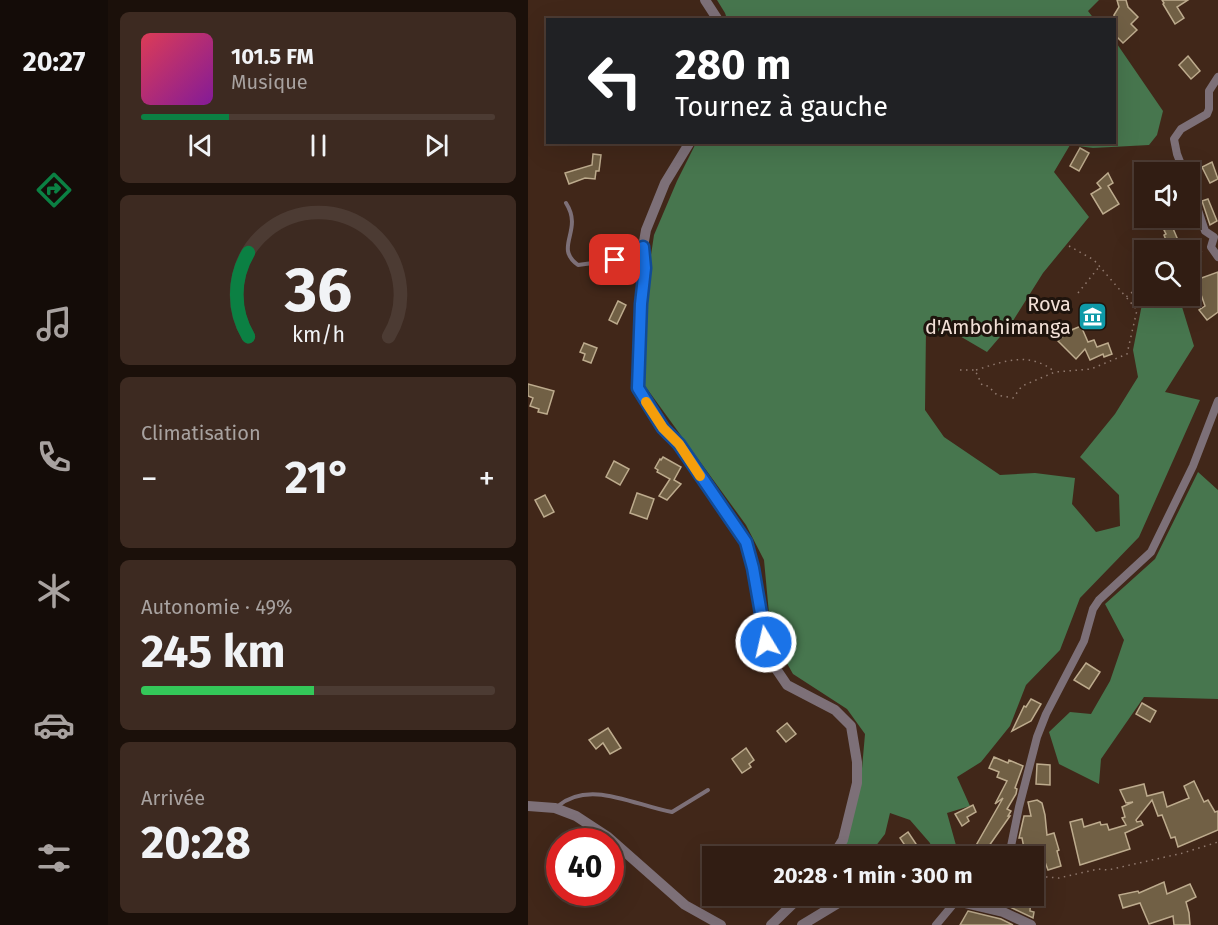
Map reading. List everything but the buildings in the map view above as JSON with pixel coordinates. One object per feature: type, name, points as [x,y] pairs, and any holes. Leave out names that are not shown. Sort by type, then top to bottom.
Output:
[{"type":"street","points":[[705,0],[717,18]]},
{"type":"street","points":[[1180,162],[1174,139],[1181,129],[1207,114],[1209,91],[1218,77]]},
{"type":"street","points":[[689,144],[666,183],[646,230],[643,247],[645,268],[641,304],[638,388],[663,428],[679,444],[746,542],[753,568],[768,657],[787,685],[835,710],[851,726],[857,762],[857,783],[843,840],[839,846]]},
{"type":"street","points":[[1200,216],[1205,231],[1214,237],[1211,247],[1218,257]]},
{"type":"street","points":[[1011,846],[1037,737],[1046,714],[1084,641],[1093,609],[1099,600],[1151,552],[1193,466],[1218,401]]},
{"type":"street","points":[[528,806],[555,808],[576,816],[608,837],[685,905],[721,925]]},
{"type":"street","points":[[771,925],[791,906]]},
{"type":"street","points":[[802,925],[833,906]]},
{"type":"street","points":[[936,925],[947,906]]},
{"type":"street","points":[[981,906],[1003,912],[1031,925]]},
{"type":"lane","points":[[566,203],[573,214],[567,252],[569,259],[578,265],[615,260],[643,247]]},
{"type":"lane","points":[[555,808],[566,799],[585,794],[613,795],[651,808],[672,812],[708,790]]},
{"type":"path","points":[[975,370],[982,385],[988,386],[997,395],[1013,398],[1022,386],[1055,372],[1091,369],[1127,354],[1137,310],[1094,260],[1069,246]]},
{"type":"path","points":[[1200,252],[1211,247]]},
{"type":"path","points":[[1078,293],[1100,267]]},
{"type":"path","points":[[1126,297],[1134,291]]},
{"type":"path","points":[[960,370],[975,370],[1005,361],[1027,359],[1045,363],[1055,372]]},
{"type":"path","points":[[1044,877],[1059,878],[1098,869],[1108,870],[1183,854],[1218,842]]},
{"type":"green space","points":[[717,0],[1099,0],[1088,11],[1093,18],[727,18]]},
{"type":"green space","points":[[1116,42],[1163,111],[1157,135],[1149,145],[1093,148],[1070,145],[1054,172],[1089,217],[1043,273],[1011,324],[987,352],[958,335],[926,329],[925,410],[944,437],[1000,475],[1035,473],[1075,478],[1072,504],[1096,532],[1120,526],[1119,495],[1080,457],[1115,414],[1138,377],[1133,350],[1142,306],[1182,306],[1194,346],[1165,392],[1200,400],[1139,537],[1080,598],[1060,650],[1026,685],[1010,726],[981,762],[957,777],[970,806],[947,813],[956,846],[931,846],[910,820],[890,813],[885,834],[876,846],[839,846],[861,780],[865,734],[847,709],[793,674],[771,635],[764,560],[746,525],[645,386],[642,315],[654,235],[696,144],[1116,144]]},
{"type":"green space","points":[[1198,472],[1218,490],[1218,699],[1144,697],[1101,759],[1099,784],[1059,764],[1049,732],[1070,712],[1091,714],[1110,681],[1124,640],[1105,604],[1155,559]]},
{"type":"slow traffic","points":[[646,402],[663,428],[679,444],[700,476]]},
{"type":"place","name":"Rova d'Ambohimanga","points":[[1092,316]]},
{"type":"route","points":[[615,260],[643,247],[645,268],[641,304],[638,388],[663,428],[679,444],[746,542],[766,642]]}]
